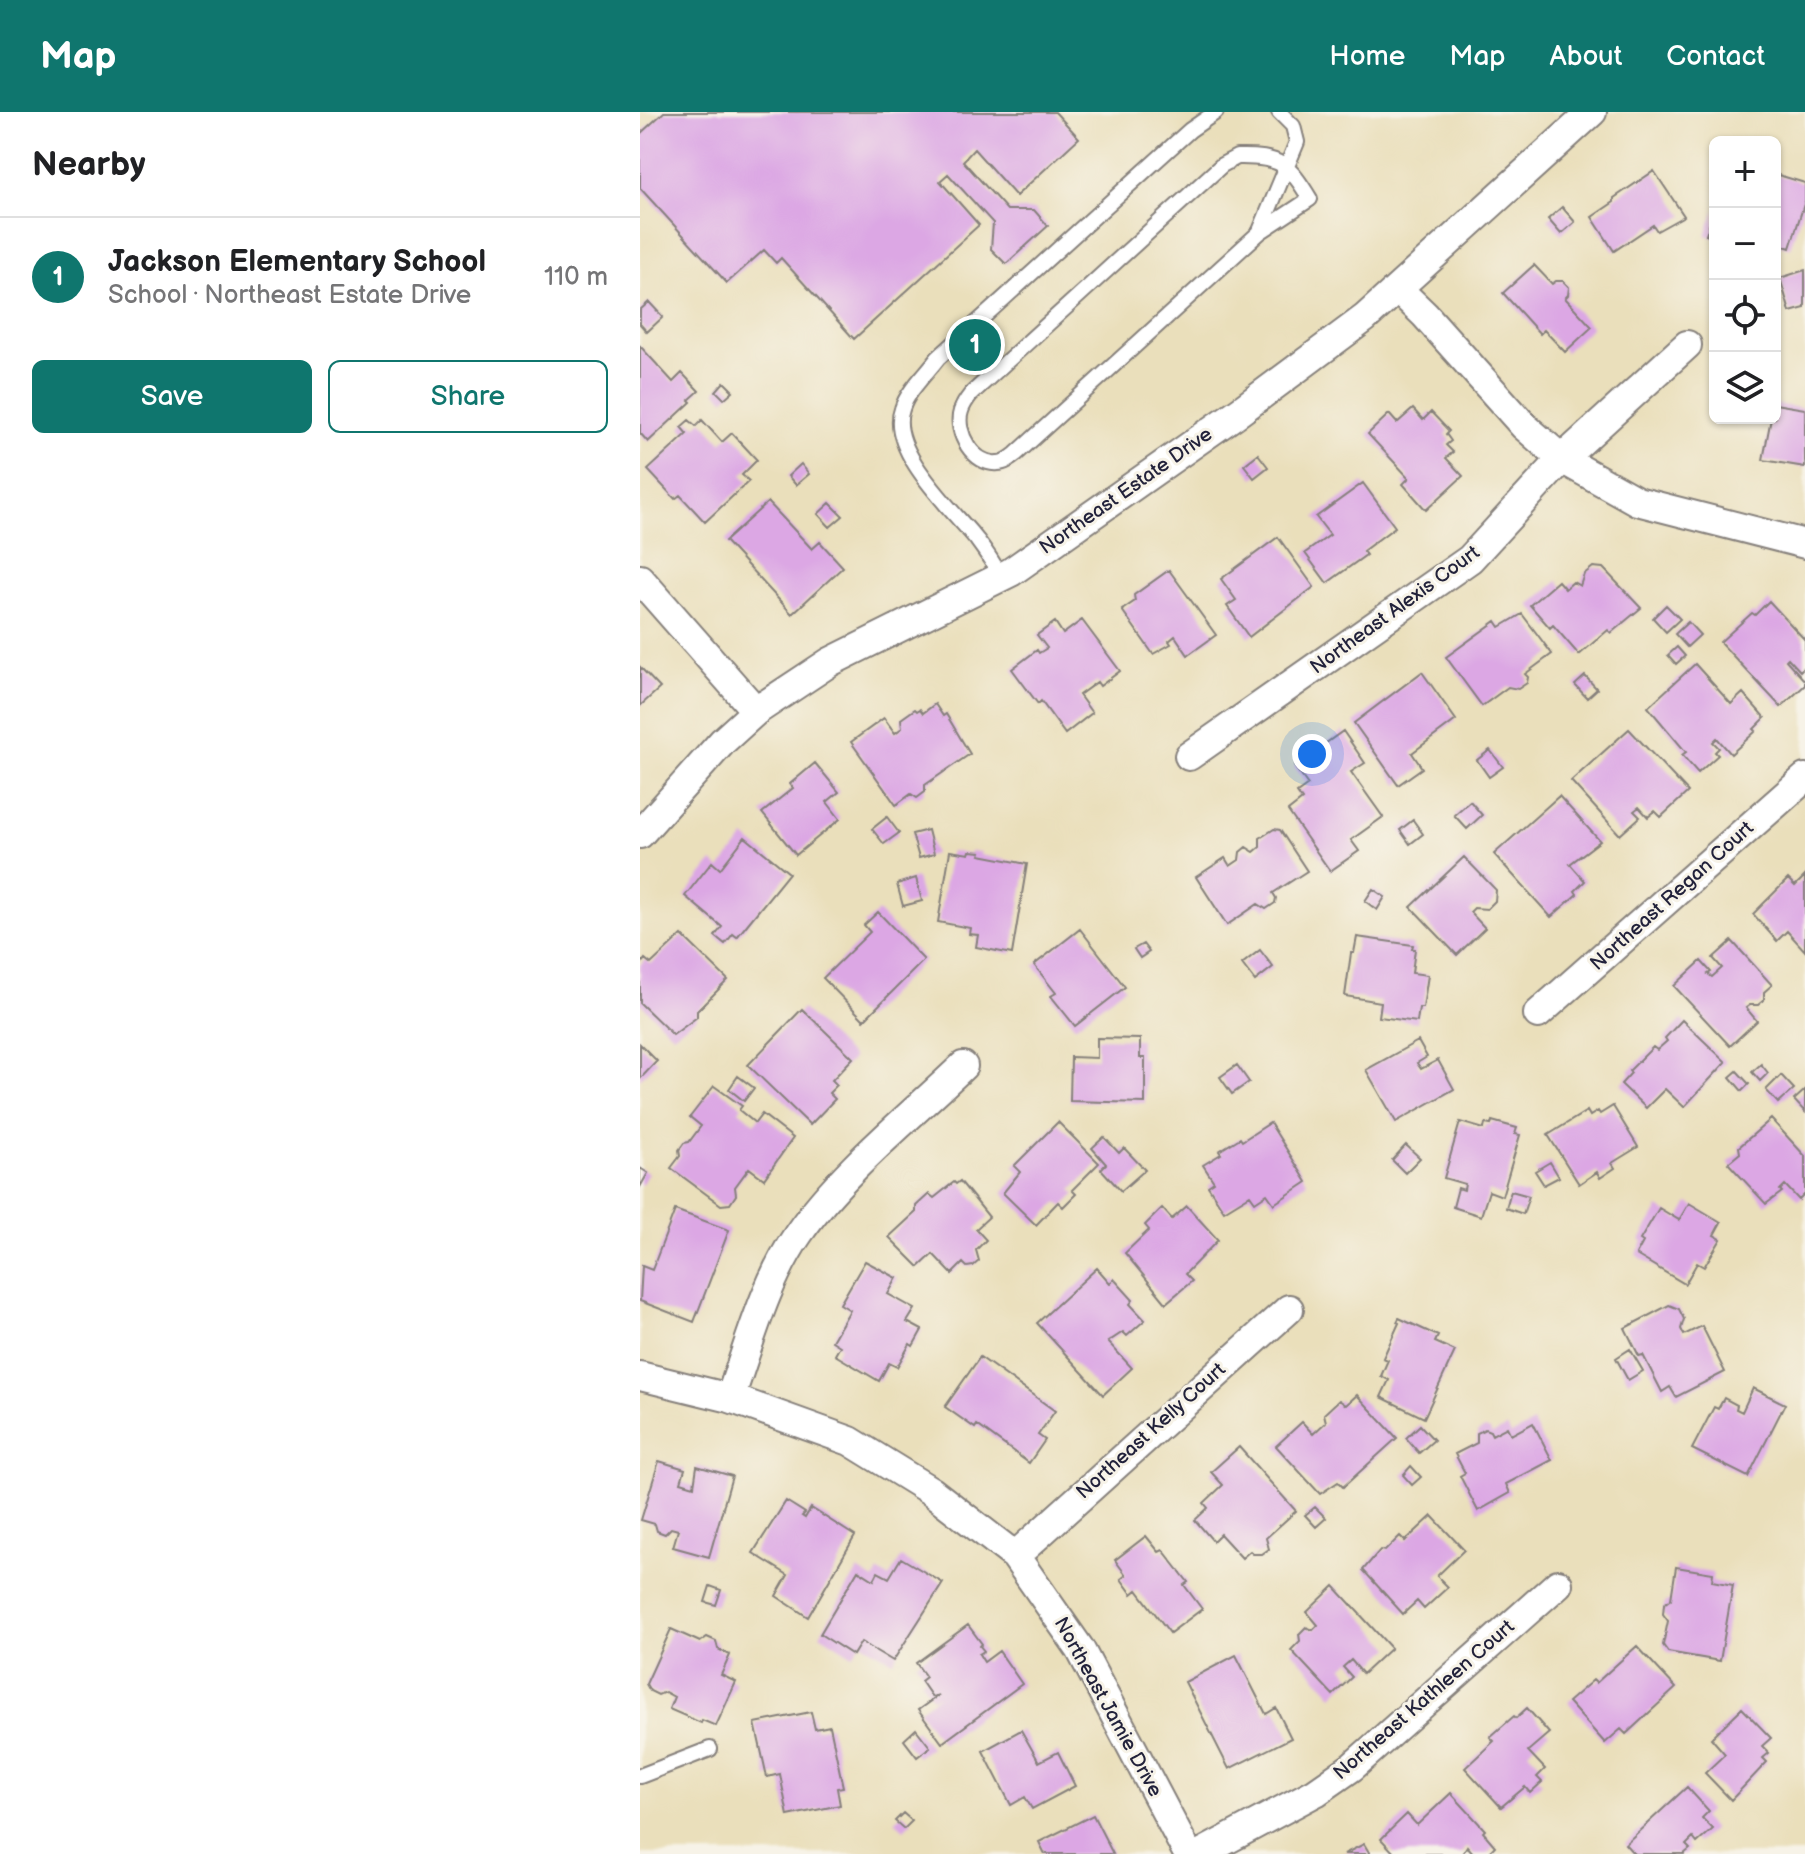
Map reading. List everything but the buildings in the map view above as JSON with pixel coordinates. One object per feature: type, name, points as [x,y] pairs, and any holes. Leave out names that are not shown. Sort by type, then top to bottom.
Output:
[{"type":"street","name":"Northeast Estate Drive","points":[[640,834],[723,741],[756,711],[830,662],[1001,577],[1305,363],[1398,289],[1592,112]]},
{"type":"street","points":[[1398,289],[1524,426],[1562,459],[1637,501],[1805,544]]},
{"type":"street","name":"Northeast Alexis Court","points":[[1189,756],[1470,559],[1562,459],[1687,345]]},
{"type":"street","points":[[640,579],[756,711]]},
{"type":"street","name":"Northeast Regan Court","points":[[1538,1014],[1805,778]]},
{"type":"street","points":[[730,1398],[767,1291],[799,1233],[845,1179],[963,1066]]},
{"type":"street","name":"Northeast Kelly Court","points":[[1015,1556],[1289,1309]]},
{"type":"street","name":"Northeast Jamie Drive","points":[[640,1376],[730,1398],[850,1441],[931,1491],[1015,1556],[1080,1649],[1188,1854]]},
{"type":"street","name":"Northeast Kathleen Court","points":[[1200,1854],[1316,1792],[1345,1772],[1558,1584]]},
{"type":"lane","points":[[1001,577],[980,543],[913,462],[900,436],[901,410],[938,358],[1179,140],[1216,112]]},
{"type":"lane","points":[[1260,232],[1297,142],[1293,126],[1279,112]]},
{"type":"lane","points":[[1237,157],[1253,157],[1288,167],[1310,199],[1260,232],[1016,454],[1006,461],[990,462],[966,443],[960,417],[961,409],[971,394],[1222,165],[1237,157]]},
{"type":"lane","points":[[640,1776],[710,1749]]},
{"type":"place","name":"Jackson Elementary School","points":[[975,345]]}]
